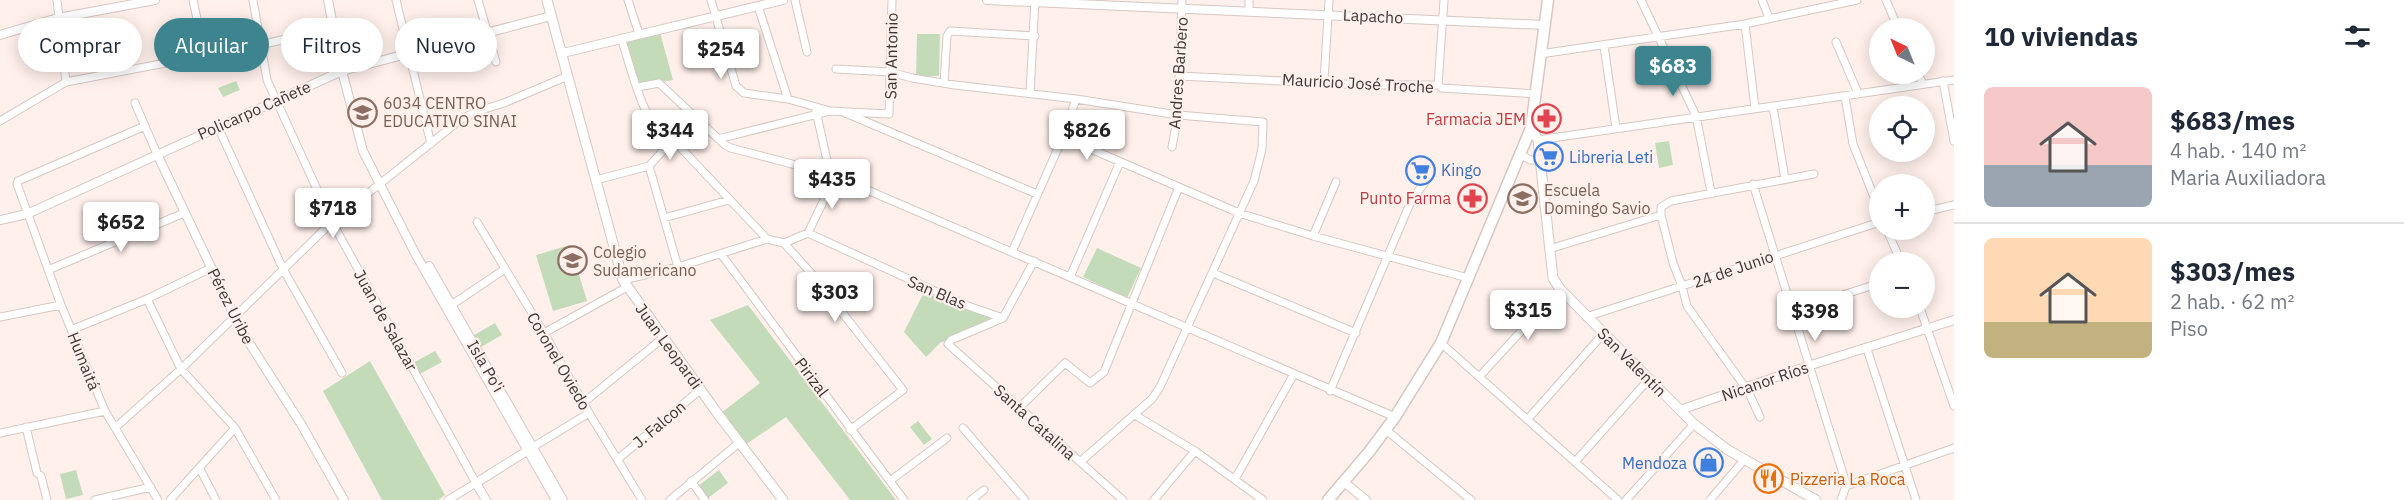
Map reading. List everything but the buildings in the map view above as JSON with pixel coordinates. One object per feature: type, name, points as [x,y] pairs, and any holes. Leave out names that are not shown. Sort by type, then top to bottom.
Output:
[{"type":"main road","name":"Juan Leopardi","points":[[546,0],[563,53],[625,284],[700,390],[783,500]]},
{"type":"main road","points":[[1328,500],[1386,430],[1441,343],[1532,128],[1548,0]]},
{"type":"main road","name":"San Valentín","points":[[1532,128],[1538,140],[1553,278],[1560,289],[1694,424],[1799,496],[1816,500]]},
{"type":"street","points":[[57,0],[58,18],[155,0]]},
{"type":"street","points":[[193,0],[197,18]]},
{"type":"street","name":"Juan de Salazar","points":[[253,0],[256,18]]},
{"type":"street","name":"Isla Po'i","points":[[328,0],[332,18]]},
{"type":"street","points":[[396,0],[400,18]]},
{"type":"street","points":[[478,0],[483,18]]},
{"type":"street","points":[[628,0],[639,34]]},
{"type":"street","points":[[711,0],[736,86],[744,93],[788,99],[834,111],[1037,194]]},
{"type":"street","points":[[563,53],[783,0]]},
{"type":"street","points":[[795,0],[807,52]]},
{"type":"street","name":"San Antonio","points":[[834,111],[888,114],[890,112],[892,0]]},
{"type":"street","name":"Lapacho","points":[[987,0],[1182,4],[1249,10],[1544,25]]},
{"type":"street","points":[[1249,0],[1249,10]]},
{"type":"street","points":[[1324,81],[1329,0]]},
{"type":"street","points":[[1438,85],[1444,0]]},
{"type":"street","points":[[1641,0],[1696,116],[1711,192]]},
{"type":"street","points":[[1762,0],[1769,18]]},
{"type":"street","points":[[1540,54],[1745,24],[1857,0]]},
{"type":"street","points":[[1886,0],[1894,18]]},
{"type":"street","points":[[1030,93],[1035,36],[1035,1]]},
{"type":"street","name":"Andres Barbero","points":[[1172,147],[1178,115],[1182,4]]},
{"type":"street","points":[[758,6],[788,99]]},
{"type":"street","name":"Policarpo Cañete","points":[[497,30],[551,16]]},
{"type":"street","points":[[1745,24],[1755,108]]},
{"type":"street","points":[[0,35],[18,30]]},
{"type":"street","points":[[944,83],[947,36],[950,31],[1035,36]]},
{"type":"street","points":[[621,38],[646,111],[767,239]]},
{"type":"street","points":[[1836,42],[1858,93]]},
{"type":"street","points":[[1604,46],[1616,128]]},
{"type":"street","points":[[0,121],[66,82],[154,65]]},
{"type":"street","points":[[836,69],[890,72],[944,83],[1076,99],[1178,115],[1263,122],[1265,126],[1258,167],[1214,273],[1160,387],[1152,399],[1135,415],[1080,462]]},
{"type":"street","points":[[65,72],[66,82]]},
{"type":"street","name":"Juan de Salazar","points":[[265,72],[332,222],[486,500]]},
{"type":"street","name":"Policarpo Cañete","points":[[0,220],[27,214],[340,72]]},
{"type":"street","name":"Isla Po'i","points":[[342,72],[363,151],[380,186],[407,233],[421,252],[449,307],[530,448],[563,500]]},
{"type":"street","points":[[413,72],[431,144]]},
{"type":"street","points":[[116,427],[181,369],[332,222],[431,144],[475,112],[504,103],[568,76]]},
{"type":"street","name":"Mauricio José Troche","points":[[1179,76],[1324,81],[1366,85],[1438,85],[1442,88],[1536,94]]},
{"type":"street","points":[[1935,82],[1954,80]]},
{"type":"street","points":[[1943,81],[1954,141]]},
{"type":"street","points":[[638,87],[660,83],[718,139],[731,148],[832,175],[1395,417]]},
{"type":"street","points":[[1538,140],[1923,84]]},
{"type":"street","points":[[1845,97],[1853,144],[1869,184]]},
{"type":"street","points":[[1012,252],[1063,137],[1076,99]]},
{"type":"street","name":"Pérez Uribe","points":[[135,103],[184,213],[235,317],[344,500]]},
{"type":"street","points":[[784,243],[808,233],[832,175],[816,116],[816,106]]},
{"type":"street","points":[[1773,107],[1785,179]]},
{"type":"street","points":[[718,139],[834,111]]},
{"type":"street","name":"Humaitá","points":[[145,126],[18,182],[17,187],[61,305],[105,411],[158,500]]},
{"type":"street","points":[[218,127],[283,269],[342,373]]},
{"type":"street","points":[[1063,137],[1239,213],[1313,236],[1468,278]]},
{"type":"street","points":[[596,180],[649,166],[672,140]]},
{"type":"street","points":[[1520,154],[1530,160],[1539,160]]},
{"type":"street","points":[[1070,278],[1120,162]]},
{"type":"street","points":[[649,166],[678,267]]},
{"type":"street","points":[[1760,417],[1752,397],[1693,317],[1684,299],[1661,215],[1661,207],[1665,202],[1711,192],[1814,174]]},
{"type":"street","points":[[1330,391],[1412,199],[1429,177]]},
{"type":"street","points":[[1313,236],[1336,182]]},
{"type":"street","points":[[1753,184],[1846,486],[1841,500]]},
{"type":"street","points":[[1019,408],[1065,363],[1090,383],[1099,378],[1107,368],[1179,187]]},
{"type":"street","points":[[664,218],[729,200]]},
{"type":"street","points":[[1935,210],[1954,206]]},
{"type":"street","points":[[48,270],[184,213]]},
{"type":"street","points":[[1550,249],[1661,215]]},
{"type":"street","name":"Coronel Oviedo","points":[[477,222],[642,500]]},
{"type":"street","name":"24 de Junio","points":[[1586,317],[1869,225]]},
{"type":"street","name":"San Blas","points":[[808,233],[968,306],[1002,318]]},
{"type":"street","points":[[544,333],[625,284],[767,239],[784,243],[811,273],[903,390],[850,430]]},
{"type":"street","name":"Pirizal","points":[[721,254],[904,500]]},
{"type":"street","points":[[1002,318],[1034,261]]},
{"type":"street","points":[[71,330],[147,299],[212,268]]},
{"type":"street","points":[[449,307],[505,269]]},
{"type":"street","points":[[1214,273],[1356,333]]},
{"type":"street","points":[[1793,311],[1869,287]]},
{"type":"street","points":[[1479,377],[1560,289]]},
{"type":"street","points":[[147,299],[181,369],[235,428],[276,500]]},
{"type":"street","points":[[0,317],[61,305]]},
{"type":"street","name":"Santa Catalina","points":[[1002,318],[951,340],[948,344],[1124,500]]},
{"type":"street","points":[[1924,318],[1954,406]]},
{"type":"street","name":"Nicanor Ríos","points":[[1680,410],[1808,366],[1954,320]]},
{"type":"street","points":[[1527,420],[1604,334]]},
{"type":"street","points":[[583,403],[663,338]]},
{"type":"street","points":[[1441,343],[1618,500]]},
{"type":"street","points":[[1867,349],[1916,500]]},
{"type":"street","points":[[1235,479],[1294,374]]},
{"type":"street","points":[[1575,462],[1649,379]]},
{"type":"street","name":"J. Falcon","points":[[618,459],[700,390]]},
{"type":"street","points":[[0,433],[105,411]]},
{"type":"street","points":[[449,499],[589,413]]},
{"type":"street","points":[[1135,415],[1195,451],[1263,500]]},
{"type":"street","points":[[1626,500],[1694,424]]},
{"type":"street","points":[[26,427],[37,472],[41,476],[47,500]]},
{"type":"street","points":[[170,500],[200,470],[235,428]]},
{"type":"street","points":[[963,428],[1025,500]]},
{"type":"street","points":[[1386,430],[1471,500]]},
{"type":"street","points":[[890,481],[947,438]]},
{"type":"street","points":[[670,500],[740,441]]},
{"type":"street","name":"Isla Po'i","points":[[530,448],[556,500]]},
{"type":"street","points":[[1846,486],[1954,448]]},
{"type":"street","points":[[1154,500],[1195,451]]},
{"type":"street","points":[[1710,500],[1744,460]]},
{"type":"street","points":[[200,470],[216,500]]},
{"type":"street","points":[[691,482],[705,500]]},
{"type":"street","points":[[1344,482],[1366,500]]},
{"type":"street","points":[[95,500],[151,487]]},
{"type":"street","points":[[971,500],[984,490]]},
{"type":"green space","points":[[659,29],[673,80],[638,87],[621,38]]},
{"type":"green space","points":[[917,34],[940,34],[939,76],[916,76]]},
{"type":"green space","points":[[236,81],[240,90],[223,97],[218,88]]},
{"type":"green space","points":[[1669,141],[1673,165],[1659,168],[1655,143]]},
{"type":"green space","points":[[570,245],[587,301],[553,311],[536,255]]},
{"type":"green space","points":[[1097,248],[1141,268],[1127,298],[1083,277]]},
{"type":"green space","points":[[924,292],[992,318],[940,343],[926,357],[904,332]]},
{"type":"green space","points":[[748,305],[896,500],[850,500],[786,417],[745,445],[721,413],[760,383],[710,320]]},
{"type":"green space","points":[[495,323],[502,335],[481,347],[474,335]]},
{"type":"green space","points":[[435,351],[442,362],[420,374],[413,363]]},
{"type":"green space","points":[[370,361],[445,495],[438,500],[382,500],[323,391]]},
{"type":"green space","points":[[918,421],[932,439],[924,445],[910,427]]},
{"type":"green space","points":[[76,470],[83,495],[66,499],[60,474]]},
{"type":"green space","points":[[719,470],[728,483],[708,498],[698,486]]},
{"type":"place","name":"6034 CENTRO EDUCATIVO SINAI","points":[[362,112]]},
{"type":"place","name":"Farmacia JEM","points":[[1547,119]]},
{"type":"place","name":"Libreria Leti","points":[[1548,157]]},
{"type":"place","name":"Kingo","points":[[1420,170]]},
{"type":"place","name":"Punto Farma","points":[[1472,198]]},
{"type":"place","name":"Escuela Domingo Savio","points":[[1523,199]]},
{"type":"place","name":"Colegio Sudamericano","points":[[572,261]]},
{"type":"place","name":"Mendoza","points":[[1708,463]]},
{"type":"place","name":"Pizzeria La Roca","points":[[1769,479]]}]
